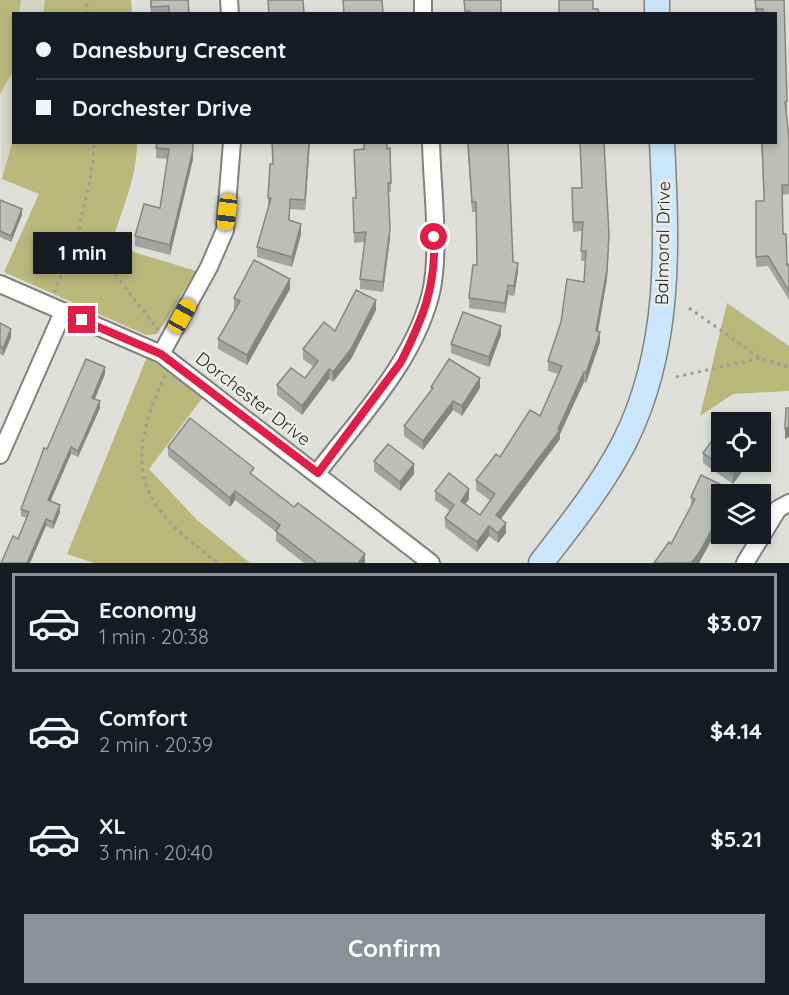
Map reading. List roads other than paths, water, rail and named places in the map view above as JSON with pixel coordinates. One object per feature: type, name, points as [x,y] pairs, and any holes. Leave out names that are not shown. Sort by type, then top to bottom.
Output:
[{"type":"street","points":[[161,354],[209,267],[225,230],[232,144]]},
{"type":"street","points":[[318,473],[401,362],[421,322],[432,289],[435,260],[431,144]]},
{"type":"street","name":"Balmoral Drive","points":[[541,563],[604,478],[625,441],[648,380],[660,333],[665,287],[662,144]]},
{"type":"street","name":"Dorchester Drive","points":[[0,284],[161,354],[318,473],[431,563]]},
{"type":"street","points":[[0,455],[56,308]]},
{"type":"street","points":[[745,563],[778,509],[789,503]]}]
